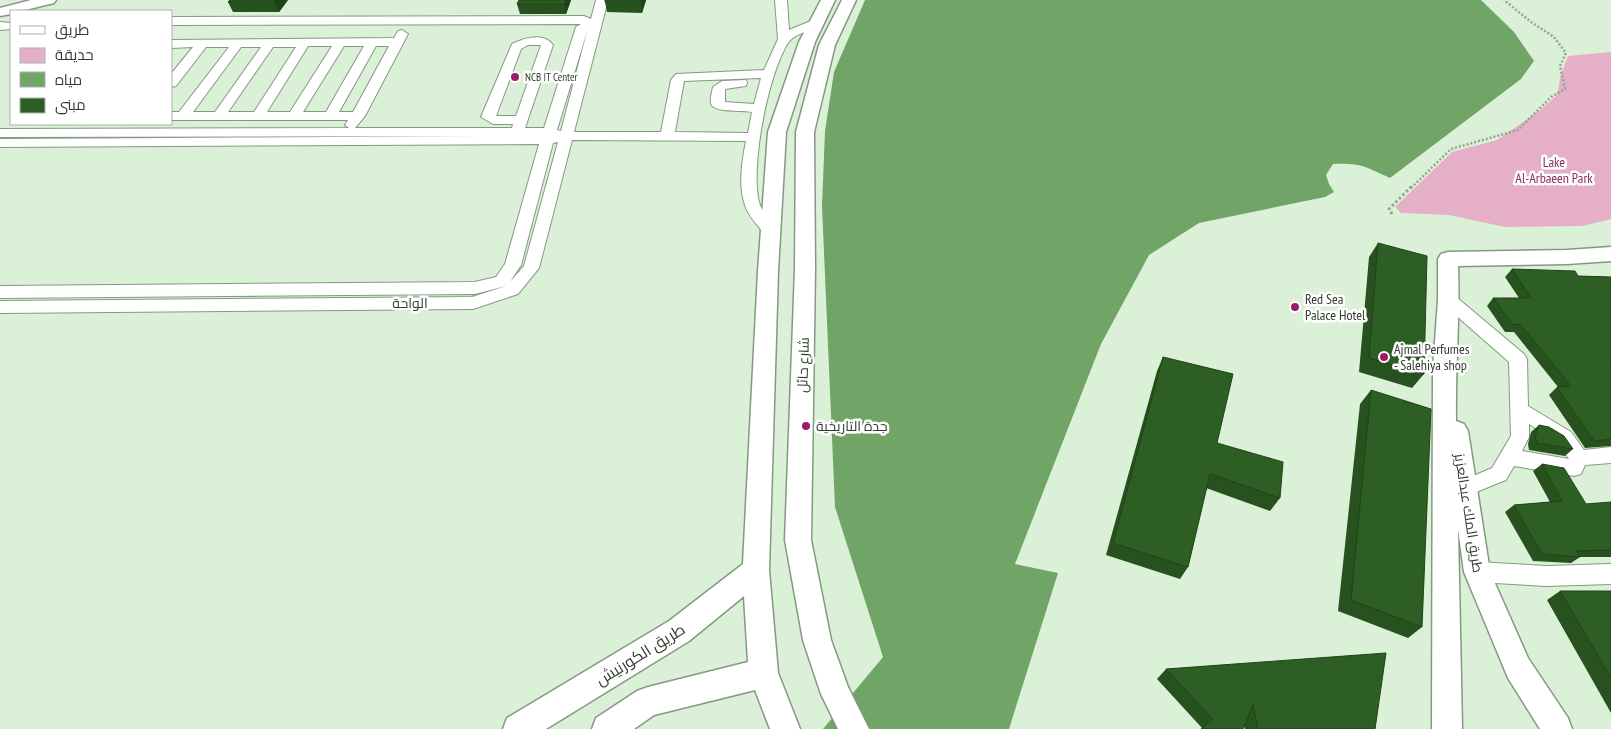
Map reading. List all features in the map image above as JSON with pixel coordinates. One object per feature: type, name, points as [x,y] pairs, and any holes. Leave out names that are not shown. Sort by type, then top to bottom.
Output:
[{"type":"main road","points":[[0,5],[20,0]]},
{"type":"main road","points":[[0,12],[49,0]]},
{"type":"main road","points":[[785,729],[763,673],[756,570],[770,230],[777,132],[808,42],[828,0]]},
{"type":"main road","name":"شارع حائل","points":[[849,0],[827,45],[805,132],[805,268],[798,540],[817,640],[836,694],[854,729]]},
{"type":"main road","name":"طريق الملك عبدالعزيز","points":[[1447,729],[1444,369],[1449,300],[1448,258],[1567,257],[1611,254]]},
{"type":"main road","name":"طريق الملك عبدالعزيز","points":[[1444,369],[1466,488],[1477,572],[1518,668],[1557,729]]},
{"type":"main road","name":"طريق الكورنيش","points":[[518,729],[679,631],[756,570]]},
{"type":"main road","points":[[608,729],[648,702],[763,673]]},
{"type":"street","name":"الواحة","points":[[0,306],[473,303],[512,290],[532,268],[566,136],[591,0]]},
{"type":"street","name":"الواحة","points":[[0,292],[475,288],[502,281],[513,265],[549,136],[587,26],[602,0]]},
{"type":"street","points":[[770,230],[752,205],[749,182],[753,137],[767,77],[770,66],[784,39],[781,0]]},
{"type":"street","points":[[172,21],[587,26]]},
{"type":"street","points":[[784,39],[817,23]]},
{"type":"street","points":[[172,29],[408,25]]},
{"type":"street","points":[[348,132],[408,25]]},
{"type":"street","points":[[519,126],[546,45],[544,41],[522,43],[516,47],[488,116],[493,120],[549,136]]},
{"type":"street","points":[[172,44],[203,42],[398,42]]},
{"type":"street","points":[[172,82],[203,42]]},
{"type":"street","points":[[177,116],[239,42]]},
{"type":"street","points":[[219,116],[270,42]]},
{"type":"street","points":[[258,116],[305,42]]},
{"type":"street","points":[[294,116],[341,42]]},
{"type":"street","points":[[330,116],[372,42]]},
{"type":"street","points":[[667,137],[677,80],[680,77],[767,77]]},
{"type":"street","points":[[760,110],[750,106],[720,105],[719,87],[725,84],[767,77]]},
{"type":"street","points":[[177,116],[358,116]]},
{"type":"street","points":[[0,132],[64,128],[348,132],[519,126]]},
{"type":"street","points":[[0,143],[549,136],[753,137]]},
{"type":"street","points":[[1449,300],[1518,359],[1520,438],[1499,474],[1466,488]]},
{"type":"street","points":[[1519,409],[1564,437],[1579,458]]},
{"type":"street","points":[[1579,458],[1611,455]]},
{"type":"street","points":[[1509,457],[1574,468],[1579,458]]},
{"type":"street","points":[[1477,572],[1546,576],[1611,574]]},
{"type":"path","points":[[1392,214],[1389,209],[1451,149],[1518,130],[1551,97],[1565,89],[1560,66],[1566,53],[1554,37],[1531,22],[1504,0]]},
{"type":"green space","name":"Lake Al-Arbaeen Park","points":[[1611,52],[1611,219],[1582,226],[1505,227],[1449,215],[1401,213],[1395,207],[1452,152],[1497,140],[1539,111],[1557,95],[1561,74],[1568,56]]},
{"type":"water","points":[[865,0],[1481,0],[1514,32],[1534,61],[1521,79],[1390,178],[1363,166],[1333,164],[1326,175],[1334,192],[1325,197],[1199,223],[1149,255],[1101,344],[1015,564],[1058,573],[1009,729],[823,729],[883,657],[835,507],[822,206],[825,131],[834,72]]},
{"type":"building","points":[[230,0],[276,0],[274,2],[228,2]]},
{"type":"building","points":[[519,0],[566,0],[564,4],[517,4]]},
{"type":"building","points":[[605,0],[642,0],[641,2],[605,2]]},
{"type":"building","points":[[1378,243],[1427,256],[1424,374],[1369,358]]},
{"type":"building","points":[[1512,269],[1575,271],[1578,276],[1611,277],[1611,439],[1594,441],[1557,387],[1571,386],[1521,325],[1512,324],[1493,298],[1531,298]]},
{"type":"building","points":[[1163,357],[1233,374],[1217,443],[1283,462],[1280,498],[1210,474],[1188,567],[1113,543]]},
{"type":"building","points":[[1371,390],[1431,409],[1422,627],[1351,600]]},
{"type":"building","points":[[1539,425],[1549,427],[1564,436],[1573,449],[1537,443],[1535,437]]},
{"type":"building","points":[[1542,464],[1564,468],[1586,504],[1611,502],[1611,550],[1576,551],[1580,557],[1542,554],[1514,505],[1562,501]]},
{"type":"building","points":[[1560,591],[1611,591],[1611,678]]},
{"type":"building","points":[[1386,653],[1375,729],[1258,729],[1253,705],[1243,729],[1201,729],[1213,719],[1166,669]]},
{"type":"place","name":"NCB IT Center","points":[[515,77]]},
{"type":"place","name":"Red Sea Palace Hotel","points":[[1295,307]]},
{"type":"place","name":"Ajmal Perfumes - Salehiya shop","points":[[1384,357]]},
{"type":"place","name":"جدة التاريخية","points":[[806,426]]}]
